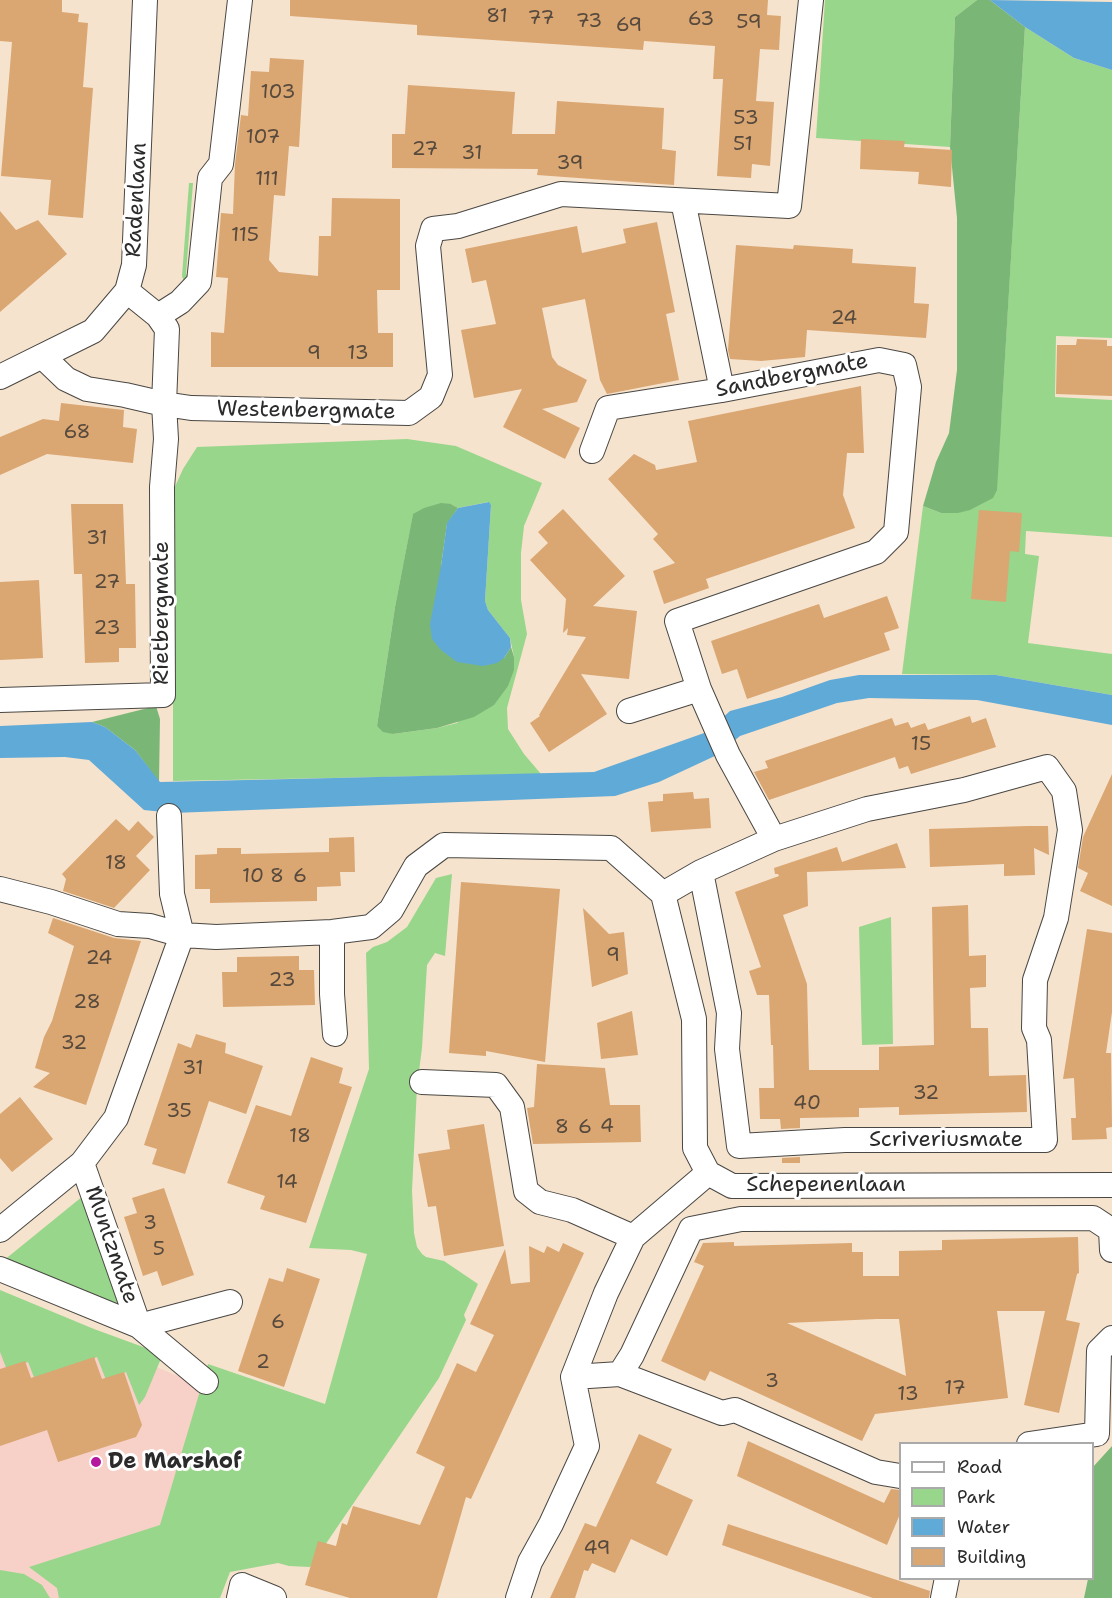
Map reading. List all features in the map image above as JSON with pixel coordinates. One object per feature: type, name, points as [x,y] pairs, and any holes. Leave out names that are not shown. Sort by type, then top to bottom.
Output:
[{"type":"street","name":"Radenlaan","points":[[0,377],[93,331],[127,291],[134,265],[145,0]]},
{"type":"street","points":[[158,316],[180,302],[199,282],[210,178],[221,164],[240,0]]},
{"type":"street","name":"Westenbergmate","points":[[164,404],[191,408],[409,413],[431,397],[440,375],[429,246],[433,229],[458,226],[561,194],[789,206],[811,0]]},
{"type":"street","points":[[683,201],[722,390]]},
{"type":"street","points":[[43,357],[66,379],[87,389],[164,404],[167,329],[158,316],[127,291]]},
{"type":"street","name":"Sandbergmate","points":[[592,451],[608,408],[722,390],[879,360],[904,365],[909,387],[896,532],[876,552],[677,621],[699,689],[711,717],[728,755],[774,839]]},
{"type":"street","name":"Rietbergmate","points":[[0,700],[163,695],[162,487],[166,439],[164,404]]},
{"type":"street","points":[[629,711],[699,689]]},
{"type":"street","name":"Scriveriusmate","points":[[701,872],[729,1013],[727,1049],[739,1146],[845,1140],[1045,1140],[1039,1040],[1034,1028],[1035,980],[1056,918],[1070,830],[1064,790],[1047,767],[964,790],[867,809],[774,839]]},
{"type":"street","points":[[0,1230],[82,1163],[116,1118],[182,935],[172,894],[169,816]]},
{"type":"street","points":[[663,894],[701,872],[774,839]]},
{"type":"street","points":[[0,889],[51,902],[118,924],[150,926],[182,935],[216,937],[332,932],[371,927],[391,910],[416,866],[444,845],[610,848],[663,894],[694,1019],[694,1148],[708,1173],[633,1237],[606,1293],[573,1377],[587,1446],[551,1524],[530,1562],[518,1598]]},
{"type":"street","points":[[332,932],[332,994],[335,1034]]},
{"type":"street","points":[[422,1082],[496,1085],[512,1107],[526,1191],[540,1202],[572,1209],[633,1237]]},
{"type":"street","name":"Muntzmate","points":[[82,1163],[139,1326]]},
{"type":"street","name":"Schepenenlaan","points":[[708,1173],[732,1186],[1112,1185]]},
{"type":"street","name":"Schepenenlaan","points":[[620,1374],[632,1355],[691,1229],[741,1219],[1093,1218],[1112,1240]]},
{"type":"street","name":"Muntzmate","points":[[0,1269],[139,1326],[206,1382]]},
{"type":"street","name":"Muntzmate","points":[[139,1326],[231,1302]]},
{"type":"street","points":[[1037,1442],[1097,1434],[1099,1351],[1112,1338]]},
{"type":"street","points":[[573,1377],[620,1374],[722,1413],[735,1410],[876,1472],[899,1476]]},
{"type":"street","points":[[942,1598],[946,1580]]},
{"type":"street","points":[[239,1598],[242,1585],[274,1598]]},
{"type":"shaded area","name":"De Marshof","points":[[0,1302],[214,1391],[172,1533],[75,1598],[0,1598]]},
{"type":"green space","points":[[825,0],[977,0],[955,17],[950,147],[816,138]]},
{"type":"green space","points":[[977,0],[990,0],[1025,27],[997,490],[993,498],[970,510],[941,513],[923,506],[936,462],[949,433],[957,370],[957,218],[950,147],[955,17]]},
{"type":"green space","points":[[1025,27],[1074,58],[1112,70],[1112,338],[1056,336],[1055,397],[1112,400],[1112,537],[1026,531],[1025,554],[1039,556],[1028,643],[1112,654],[1112,695],[996,675],[902,674],[923,506],[941,513],[1001,421]]},
{"type":"green space","points":[[189,183],[193,183],[186,274],[191,278],[184,282],[182,276]]},
{"type":"green space","points":[[407,439],[456,446],[542,483],[524,526],[521,553],[521,600],[527,634],[507,708],[508,729],[524,754],[541,774],[173,781],[173,491],[197,447]],"holes":[[[488,502],[491,505],[485,601],[488,610],[510,638],[514,657],[457,723],[393,734],[377,726],[395,607],[413,515],[451,504],[458,508]]]},
{"type":"green space","points":[[441,503],[451,504],[458,508],[447,524],[441,566],[504,658],[511,647],[514,670],[508,686],[494,705],[474,717],[437,728],[393,734],[383,732],[377,726],[395,607],[413,514]]},
{"type":"green space","points":[[156,706],[160,719],[159,782],[135,750],[105,727],[92,722]]},
{"type":"green space","points":[[452,874],[445,956],[435,953],[427,965],[417,1087],[412,1191],[414,1233],[417,1247],[422,1254],[444,1261],[478,1284],[464,1315],[466,1320],[439,1378],[310,1567],[278,1563],[230,1572],[220,1598],[59,1598],[57,1588],[29,1567],[160,1525],[208,1364],[325,1404],[367,1254],[351,1250],[309,1248],[369,1069],[366,953],[373,947],[387,942],[407,927],[436,878]]},
{"type":"green space","points":[[891,917],[893,1044],[862,1045],[859,927]]},
{"type":"green space","points":[[83,1196],[119,1304],[116,1307],[3,1261]]},
{"type":"green space","points":[[0,1290],[94,1329],[165,1355],[139,1405],[126,1372],[106,1380],[97,1357],[50,1376],[39,1390],[28,1362],[7,1370],[0,1352]]},
{"type":"green space","points":[[1112,1446],[1112,1598],[1084,1598],[1088,1580],[1094,1580],[1094,1466]]},
{"type":"green space","points":[[0,1570],[24,1574],[42,1585],[50,1598],[0,1598]]},
{"type":"water","points":[[990,0],[1112,2],[1112,70],[1074,58],[1025,27]]},
{"type":"water","points":[[489,502],[491,505],[485,601],[488,610],[510,638],[511,647],[504,658],[497,663],[483,666],[457,662],[441,650],[432,639],[430,624],[447,523],[458,508]]},
{"type":"water","points":[[859,675],[996,675],[1112,695],[1112,725],[977,700],[869,698],[837,703],[740,736],[717,755],[659,782],[615,796],[173,813],[144,810],[89,760],[65,757],[0,758],[0,726],[92,722],[105,727],[135,750],[160,782],[594,772],[707,732],[730,711],[782,697],[830,680]]},
{"type":"building","points":[[0,0],[62,0],[62,12],[79,14],[78,22],[88,23],[83,87],[93,88],[83,218],[48,215],[51,180],[1,176],[12,42],[0,41]]},
{"type":"building","points":[[290,0],[768,0],[767,15],[781,16],[779,50],[760,49],[756,101],[774,102],[770,166],[752,164],[751,178],[717,176],[723,79],[713,79],[715,46],[644,41],[643,50],[417,35],[417,25],[290,16]]},
{"type":"building","points":[[270,58],[304,60],[299,147],[289,146],[285,196],[274,195],[269,260],[279,272],[318,276],[319,236],[331,236],[332,198],[400,199],[400,290],[377,290],[378,333],[393,333],[393,367],[211,367],[211,332],[224,333],[228,278],[216,277],[221,213],[233,214],[235,164],[241,115],[248,116],[251,71],[269,72]]},
{"type":"building","points":[[408,85],[515,92],[512,134],[555,134],[557,101],[664,108],[662,149],[676,151],[674,185],[537,175],[538,169],[392,168],[392,134],[405,134]]},
{"type":"building","points":[[861,139],[905,141],[904,147],[952,150],[951,187],[918,184],[919,172],[860,169]]},
{"type":"building","points":[[0,211],[16,230],[38,220],[67,254],[0,312]]},
{"type":"building","points":[[657,222],[675,312],[666,314],[679,380],[607,394],[600,380],[585,299],[542,308],[552,357],[558,365],[587,380],[577,402],[542,409],[580,428],[565,459],[503,427],[522,389],[474,398],[461,330],[496,324],[486,280],[472,283],[465,249],[577,226],[582,253],[626,243],[623,229]]},
{"type":"building","points":[[736,245],[793,249],[794,245],[853,249],[852,263],[916,267],[914,303],[929,304],[926,338],[807,330],[805,357],[761,361],[730,359],[728,350]]},
{"type":"building","points":[[1077,339],[1107,340],[1107,346],[1112,346],[1112,396],[1056,394],[1057,345],[1076,345]]},
{"type":"building","points":[[861,386],[864,453],[847,453],[843,495],[855,528],[706,579],[709,588],[664,604],[653,571],[675,563],[653,539],[658,534],[608,479],[634,454],[655,465],[656,470],[697,462],[688,421]]},
{"type":"building","points":[[61,403],[124,410],[123,427],[137,429],[133,463],[47,454],[0,475],[0,437],[43,419],[59,421]]},
{"type":"building","points":[[71,504],[123,504],[126,584],[135,584],[136,648],[119,648],[119,662],[85,663],[82,574],[74,574]]},
{"type":"building","points":[[563,509],[625,576],[593,606],[637,611],[629,679],[581,674],[607,714],[549,752],[530,723],[540,716],[586,637],[567,635],[568,628],[563,633],[566,599],[530,560],[548,543],[538,532]]},
{"type":"building","points":[[979,510],[1022,513],[1019,552],[1010,551],[1006,602],[971,599]]},
{"type":"building","points":[[39,580],[43,658],[0,660],[0,582]]},
{"type":"building","points":[[887,596],[899,628],[884,633],[890,650],[747,699],[737,669],[722,674],[711,641],[819,604],[824,618]]},
{"type":"building","points":[[970,716],[972,723],[986,718],[996,747],[911,774],[908,766],[899,769],[895,757],[769,800],[754,772],[768,768],[765,761],[892,718],[895,726],[908,722],[911,728],[925,723],[928,730]]},
{"type":"building","points":[[1112,774],[1112,906],[1080,891],[1088,873],[1078,868],[1083,837]]},
{"type":"building","points":[[693,792],[694,799],[709,798],[711,828],[651,832],[648,802],[663,801],[663,794]]},
{"type":"building","points":[[116,819],[129,831],[138,821],[154,837],[136,856],[150,870],[114,908],[63,891],[66,879],[62,874]]},
{"type":"building","points":[[1048,826],[1049,855],[1034,848],[1035,875],[1004,876],[1004,864],[930,867],[929,829]]},
{"type":"building","points":[[354,837],[355,872],[340,872],[341,886],[317,887],[317,901],[210,903],[210,889],[195,889],[195,855],[217,854],[217,848],[241,848],[241,854],[329,852],[329,838]]},
{"type":"building","points":[[897,843],[906,868],[807,872],[808,906],[783,915],[807,984],[809,1070],[879,1070],[879,1047],[934,1045],[932,907],[968,905],[969,956],[986,955],[986,987],[970,988],[971,1028],[988,1028],[989,1076],[1026,1075],[1027,1112],[899,1115],[899,1107],[859,1108],[859,1117],[800,1118],[800,1128],[781,1129],[780,1119],[760,1119],[759,1088],[774,1088],[769,995],[757,995],[749,971],[761,967],[735,892],[779,876],[775,874],[774,868],[837,847],[842,862]]},
{"type":"building","points":[[461,882],[560,889],[545,1062],[486,1051],[486,1056],[449,1053]]},
{"type":"building","points":[[583,908],[609,934],[624,932],[628,974],[592,987]]},
{"type":"building","points":[[53,918],[114,938],[141,941],[86,1105],[33,1087],[50,1073],[35,1068],[44,1037],[52,1021],[74,946],[48,933]]},
{"type":"building","points":[[1087,929],[1112,933],[1112,1012],[1106,1053],[1111,1053],[1112,1127],[1106,1128],[1107,1139],[1072,1140],[1071,1118],[1076,1118],[1074,1078],[1063,1079]]},
{"type":"building","points":[[299,956],[299,970],[314,970],[315,1005],[223,1007],[222,972],[237,972],[237,957]]},
{"type":"building","points":[[632,1011],[638,1055],[601,1059],[597,1023]]},
{"type":"building","points":[[196,1034],[226,1043],[225,1053],[263,1066],[246,1114],[209,1101],[185,1174],[152,1164],[157,1149],[144,1145],[178,1043],[191,1048]]},
{"type":"building","points":[[311,1057],[343,1068],[339,1083],[352,1087],[306,1223],[260,1209],[265,1196],[227,1183],[256,1105],[291,1116]]},
{"type":"building","points":[[537,1064],[605,1068],[610,1105],[640,1105],[641,1142],[533,1144],[527,1108],[534,1107]]},
{"type":"building","points":[[20,1097],[53,1139],[12,1172],[0,1158],[0,1114]]},
{"type":"building","points":[[484,1124],[504,1246],[444,1256],[436,1206],[428,1207],[418,1154],[450,1149],[447,1130]]},
{"type":"building","points":[[800,1157],[800,1163],[782,1163],[782,1158]]},
{"type":"building","points":[[164,1188],[194,1275],[162,1286],[157,1271],[143,1276],[124,1217],[137,1213],[132,1198]]},
{"type":"building","points":[[1078,1237],[1079,1273],[1066,1320],[1080,1323],[1059,1413],[1024,1405],[1045,1311],[997,1311],[1008,1398],[875,1414],[862,1441],[710,1371],[705,1381],[661,1361],[704,1266],[694,1262],[703,1243],[734,1242],[734,1246],[852,1243],[852,1252],[863,1252],[863,1276],[899,1276],[899,1251],[942,1250],[942,1240]],"holes":[[[899,1319],[906,1376],[787,1323]]]},
{"type":"building","points":[[563,1243],[584,1253],[471,1499],[466,1497],[437,1598],[350,1598],[305,1585],[318,1541],[336,1546],[342,1523],[347,1525],[353,1506],[420,1525],[445,1467],[416,1453],[457,1363],[476,1372],[494,1335],[470,1324],[505,1249],[511,1284],[530,1282],[529,1246],[544,1253],[547,1246],[559,1252]]},
{"type":"building","points":[[287,1268],[320,1279],[284,1387],[238,1371],[269,1278],[283,1282]]},
{"type":"building","points":[[94,1357],[102,1379],[124,1372],[142,1425],[136,1437],[58,1462],[47,1430],[0,1446],[0,1369],[25,1361],[31,1378]]},
{"type":"building","points":[[639,1434],[672,1449],[656,1483],[693,1500],[667,1556],[631,1539],[615,1573],[592,1563],[588,1571],[584,1570],[575,1598],[550,1598],[585,1523],[596,1527]]},
{"type":"building","points":[[748,1441],[884,1503],[891,1489],[899,1490],[899,1516],[887,1545],[737,1476]]},
{"type":"building","points":[[728,1524],[930,1591],[929,1598],[873,1598],[722,1545]]},
{"type":"place","name":"De Marshof","points":[[96,1462]]}]
